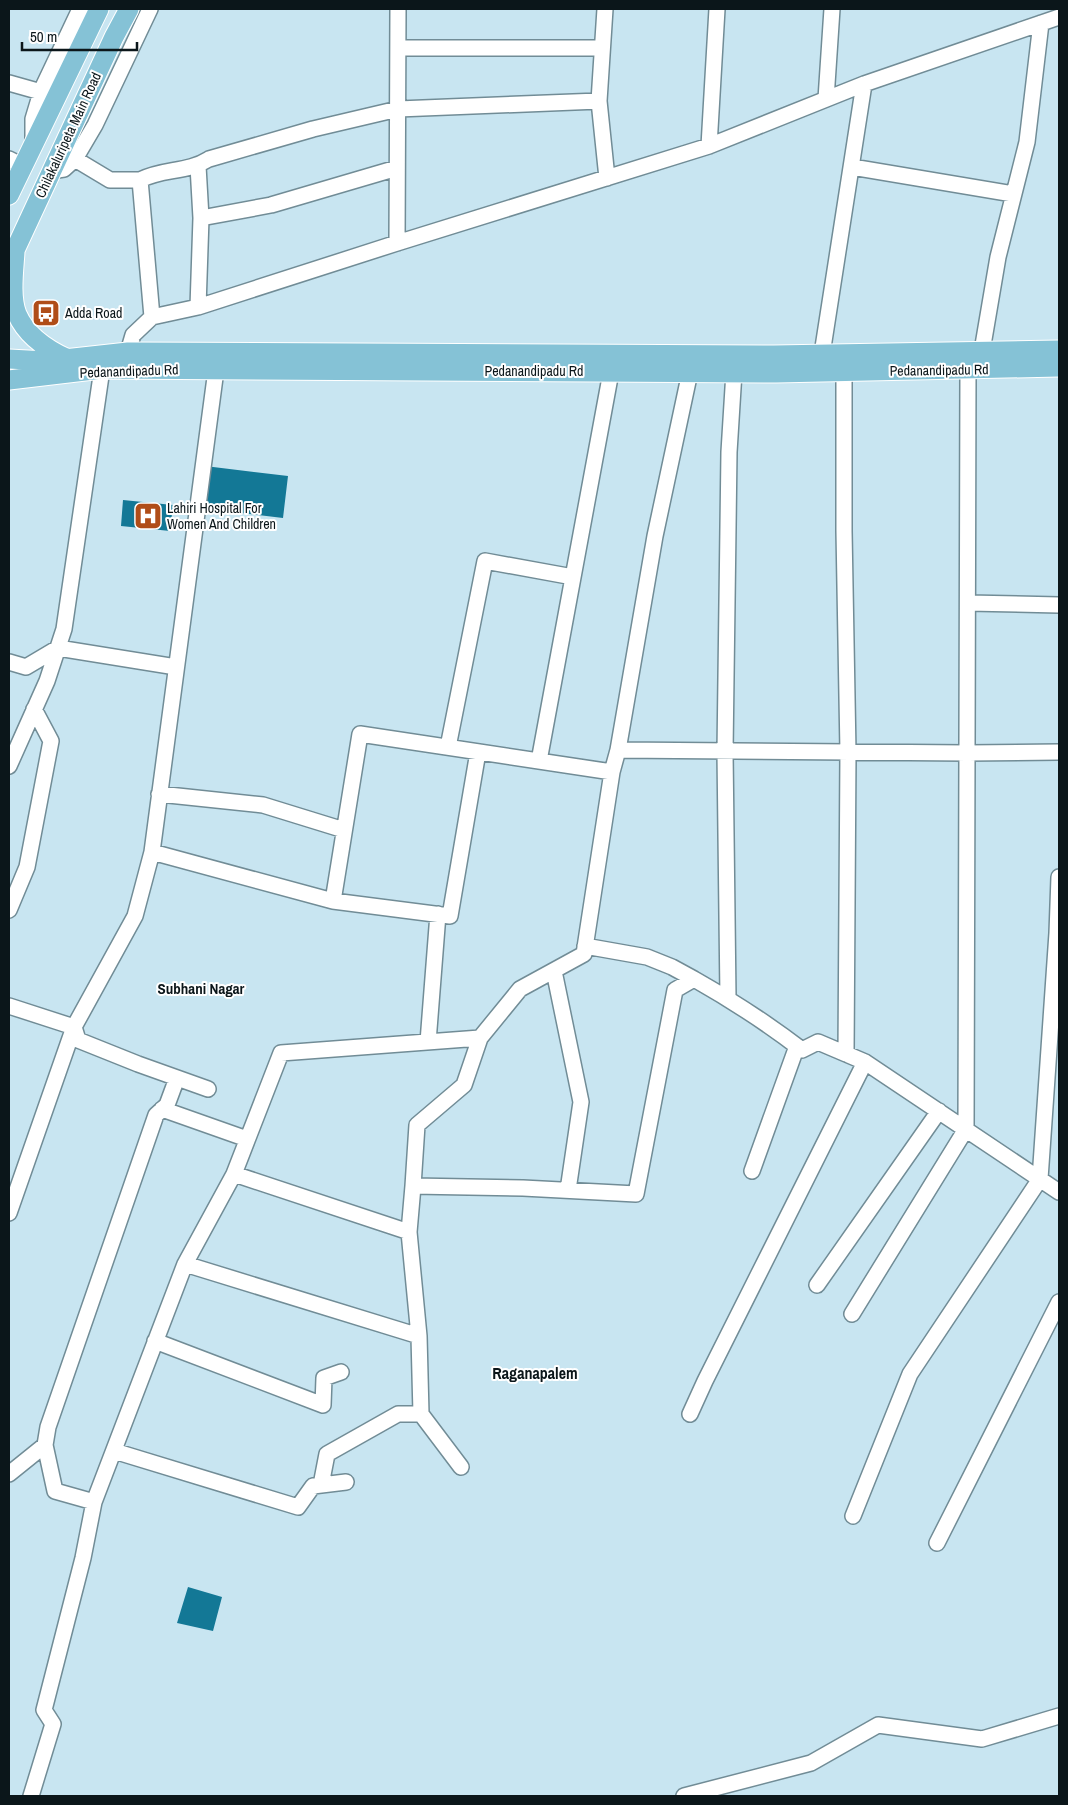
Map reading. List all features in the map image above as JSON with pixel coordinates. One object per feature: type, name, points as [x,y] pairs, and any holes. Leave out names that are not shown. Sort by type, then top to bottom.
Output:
[{"type":"main road","name":"Chilakaluripeta Main Road","points":[[9,195],[19,161],[99,9]]},
{"type":"main road","name":"Chilakaluripeta Main Road","points":[[12,257],[114,37],[130,9]]},
{"type":"main road","points":[[12,257],[16,312],[26,329],[51,351],[68,359]]},
{"type":"main road","name":"Pedanandipadu Rd","points":[[9,359],[46,362],[128,352],[822,354],[1059,350]]},
{"type":"main road","name":"Pedanandipadu Rd","points":[[14,381],[102,369],[734,372],[1059,367]]},
{"type":"street","points":[[19,161],[33,143],[33,119],[41,92],[80,9]]},
{"type":"street","points":[[51,171],[64,169],[75,159],[95,125],[150,9]]},
{"type":"street","points":[[397,243],[398,9]]},
{"type":"street","points":[[605,9],[599,101],[607,178]]},
{"type":"street","points":[[709,146],[717,9]]},
{"type":"street","points":[[826,99],[832,9]]},
{"type":"street","points":[[128,352],[132,335],[152,317],[198,307],[709,146],[864,84],[1059,17]]},
{"type":"street","points":[[982,351],[998,257],[1027,142],[1041,23]]},
{"type":"street","points":[[398,48],[602,48]]},
{"type":"street","points":[[9,83],[41,92]]},
{"type":"street","points":[[822,354],[864,84]]},
{"type":"street","points":[[75,159],[110,180],[140,180],[152,174],[198,166],[209,159],[314,129],[398,109],[599,101]]},
{"type":"street","points":[[198,166],[201,218],[198,307]]},
{"type":"street","points":[[201,218],[271,205],[398,168]]},
{"type":"street","points":[[852,168],[1013,194]]},
{"type":"street","points":[[140,180],[152,317]]},
{"type":"street","points":[[9,766],[12,749],[47,681],[64,629],[102,369]]},
{"type":"street","points":[[852,1314],[966,1129],[968,369]]},
{"type":"street","points":[[9,1213],[74,1027],[136,916],[152,852],[216,370]]},
{"type":"street","points":[[844,371],[844,531],[848,752],[846,1054]]},
{"type":"street","points":[[539,761],[611,372]]},
{"type":"street","points":[[461,1467],[421,1414],[419,1336],[409,1232],[418,1125],[464,1085],[480,1038],[520,989],[584,954],[612,772],[618,750],[655,536],[690,372]]},
{"type":"street","points":[[728,998],[725,752],[728,452],[734,372]]},
{"type":"street","points":[[448,748],[484,561],[572,577]]},
{"type":"street","points":[[968,603],[1059,605]]},
{"type":"street","points":[[9,662],[26,667],[58,648],[176,667]]},
{"type":"street","points":[[9,910],[27,867],[51,741],[34,709]]},
{"type":"street","points":[[333,901],[360,734],[612,772]]},
{"type":"street","points":[[618,750],[725,752],[1059,752]]},
{"type":"street","points":[[152,852],[333,901],[450,916],[478,752]]},
{"type":"street","points":[[159,794],[263,805],[344,830]]},
{"type":"street","points":[[853,1516],[910,1374],[1040,1179],[1058,933],[1059,877]]},
{"type":"street","points":[[428,1042],[438,914]]},
{"type":"street","points":[[585,946],[647,957],[672,967],[728,998],[802,1050],[818,1042],[865,1062],[1059,1192]]},
{"type":"street","points":[[554,971],[581,1102],[568,1190]]},
{"type":"street","points":[[413,1186],[523,1188],[636,1194],[674,990],[694,979]]},
{"type":"street","points":[[9,1006],[74,1027]]},
{"type":"street","points":[[74,1027],[78,1040],[208,1089]]},
{"type":"street","points":[[31,1796],[53,1724],[44,1710],[83,1558],[94,1502],[185,1264],[234,1174],[281,1053],[480,1038]]},
{"type":"street","points":[[752,1172],[797,1046]]},
{"type":"street","points":[[690,1414],[865,1062]]},
{"type":"street","points":[[94,1502],[55,1491],[45,1445],[48,1427],[156,1115],[166,1105],[177,1078]]},
{"type":"street","points":[[162,1110],[247,1139]]},
{"type":"street","points":[[816,1285],[938,1111]]},
{"type":"street","points":[[234,1174],[409,1232]]},
{"type":"street","points":[[185,1264],[419,1336]]},
{"type":"street","points":[[937,1543],[1059,1302]]},
{"type":"street","points":[[156,1342],[323,1405],[324,1378],[341,1372]]},
{"type":"street","points":[[321,1485],[328,1454],[398,1414],[421,1414]]},
{"type":"street","points":[[9,1474],[45,1445]]},
{"type":"street","points":[[114,1451],[298,1507],[313,1486],[346,1482]]},
{"type":"street","points":[[684,1796],[811,1763],[878,1725],[982,1739],[1059,1716]]},
{"type":"building","points":[[205,466],[288,476],[283,518],[200,508]]},
{"type":"building","points":[[123,500],[173,505],[170,531],[121,526]]},
{"type":"building","points":[[188,1587],[222,1597],[213,1631],[177,1623]]},
{"type":"place","name":"Adda Road","points":[[46,313]]},
{"type":"place","name":"Lahiri Hospital For Women And Children","points":[[148,516]]},
{"type":"district","name":"Subhani Nagar","points":[[201,988]]},
{"type":"district","name":"Raganapalem","points":[[535,1373]]}]
